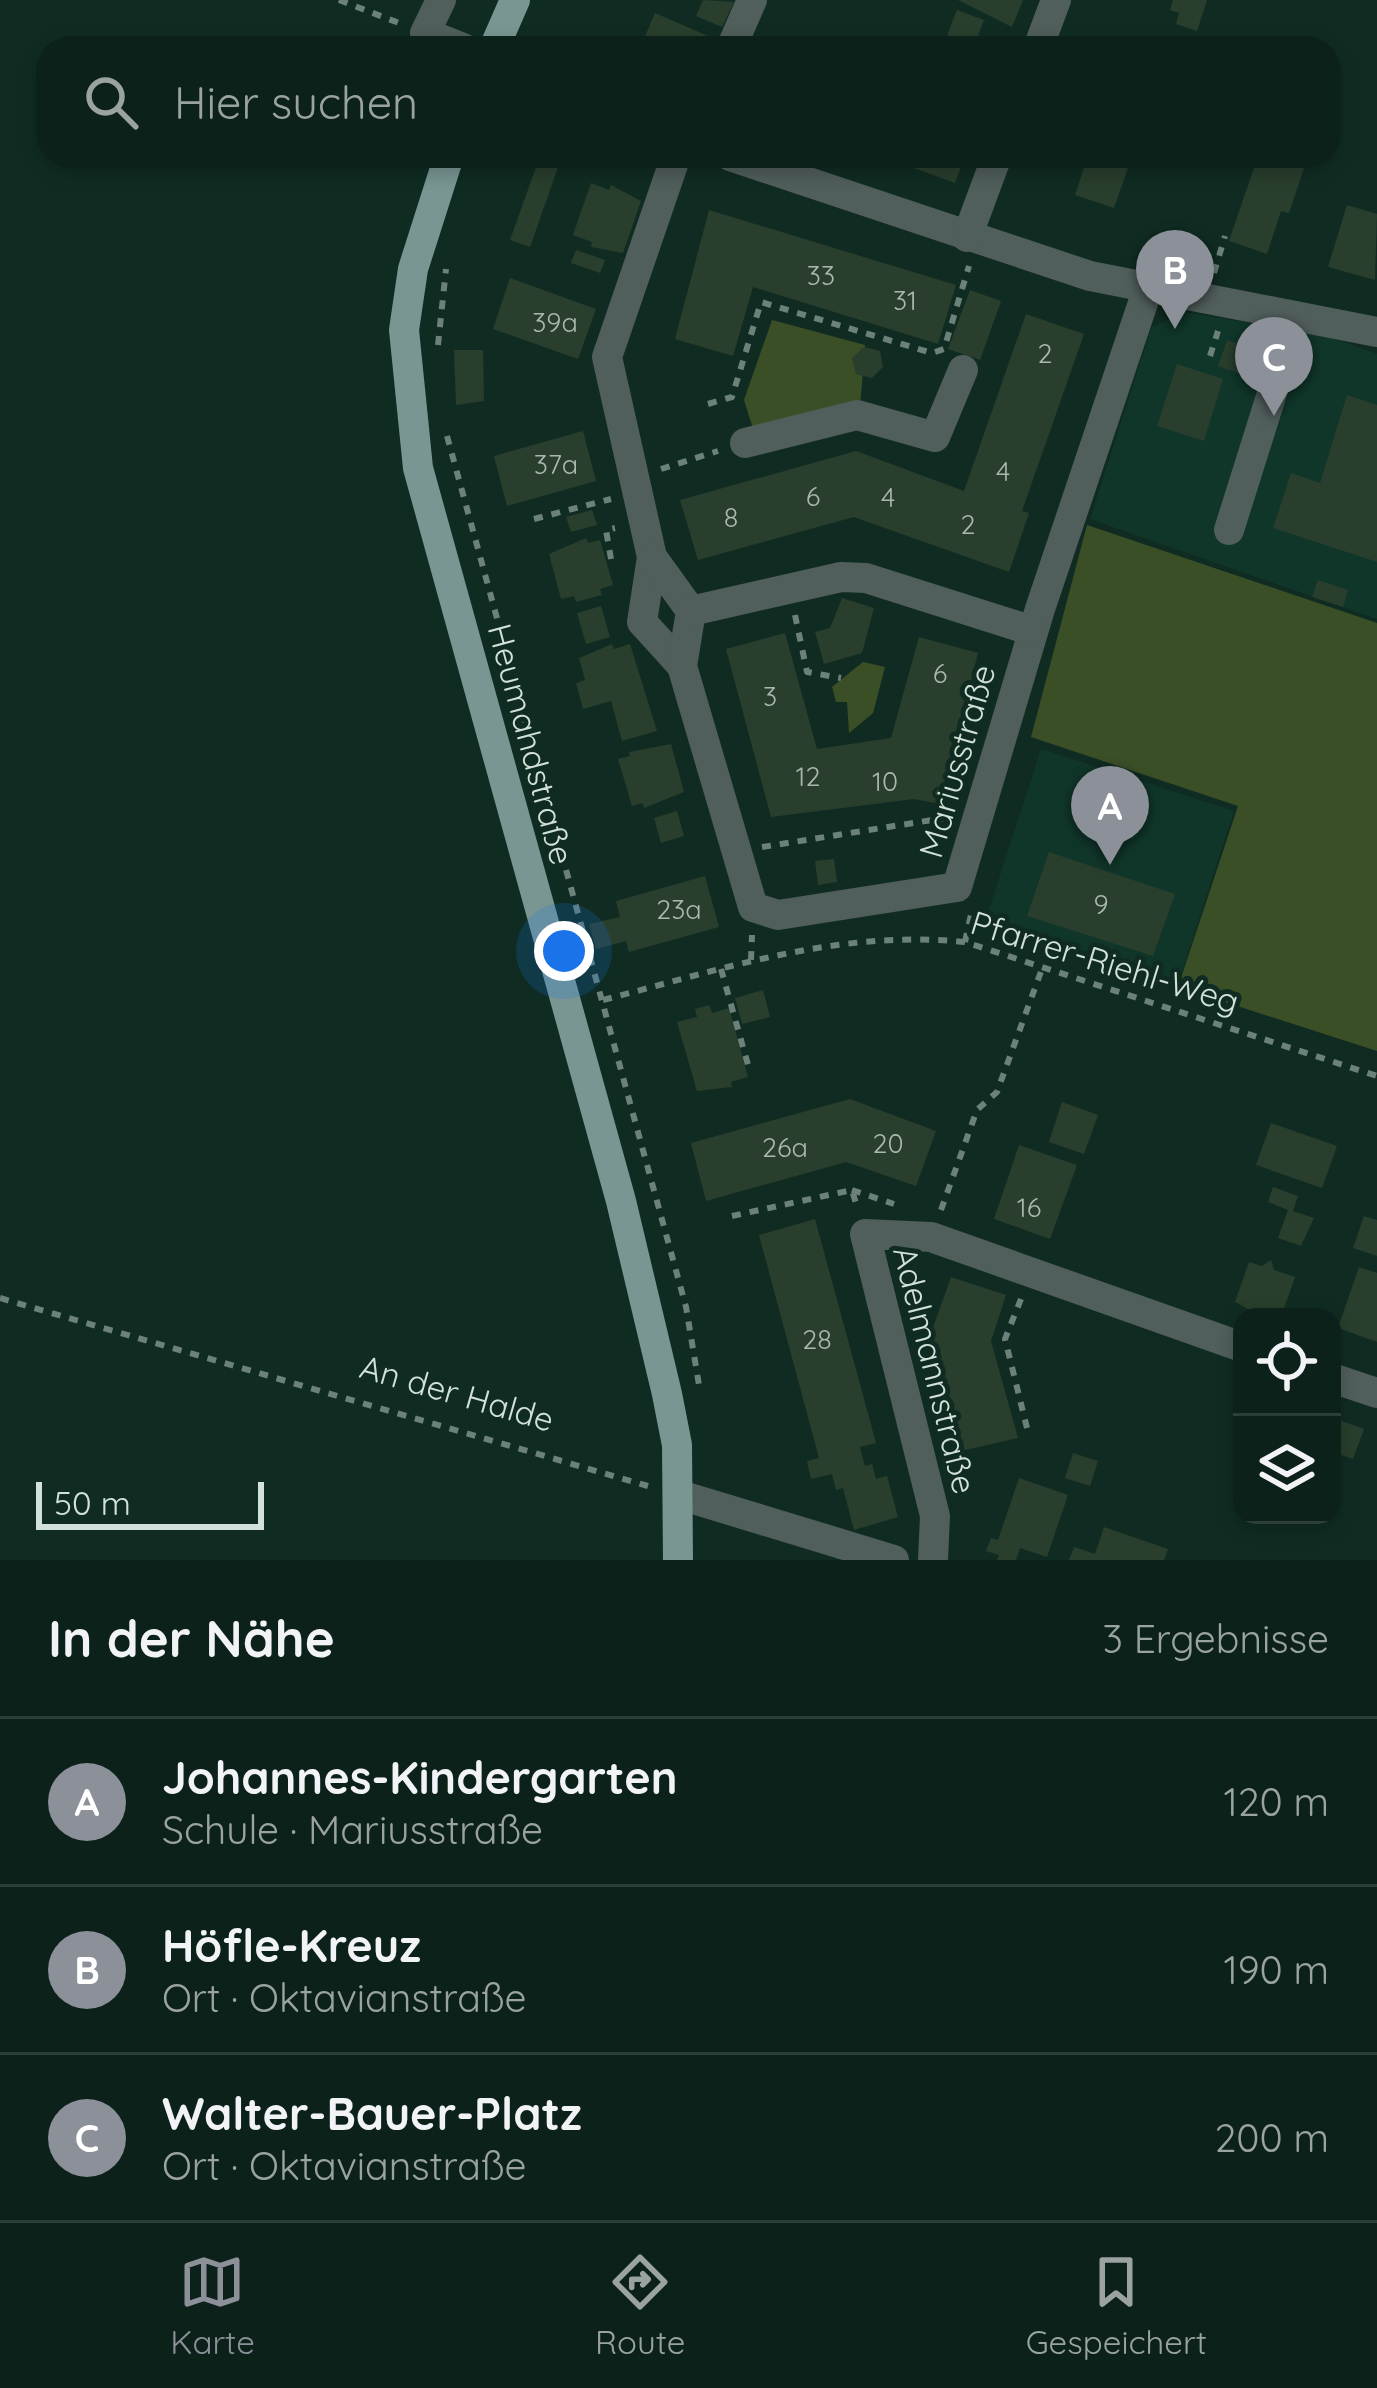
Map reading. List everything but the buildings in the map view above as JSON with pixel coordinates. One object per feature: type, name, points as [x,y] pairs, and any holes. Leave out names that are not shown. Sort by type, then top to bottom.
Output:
[{"type":"main road","points":[[499,36],[515,0]]},
{"type":"main road","name":"Heumahdstraße","points":[[444,168],[413,269],[404,330],[418,468],[621,1202],[668,1394],[680,1495],[678,1560]]},
{"type":"street","points":[[433,36],[425,33],[441,0]]},
{"type":"street","points":[[736,36],[752,0]]},
{"type":"street","points":[[1042,36],[1056,0]]},
{"type":"street","name":"Mariusstraße","points":[[672,168],[607,356],[652,556],[691,611],[682,666],[734,852],[753,907],[778,915],[957,887],[1033,631],[1148,288]]},
{"type":"street","points":[[765,168],[972,238],[1148,288],[1377,332]]},
{"type":"street","points":[[972,238],[993,168]]},
{"type":"street","points":[[1229,530],[1296,317]]},
{"type":"street","points":[[745,442],[857,415],[935,437],[963,370]]},
{"type":"street","name":"Mariusstraße","points":[[652,556],[642,622],[682,666]]},
{"type":"street","points":[[691,611],[866,578],[1033,631]]},
{"type":"street","name":"Adelmannstraße","points":[[932,1560],[935,1516],[865,1234],[932,1237],[1233,1344]]},
{"type":"street","points":[[1341,1381],[1377,1393]]},
{"type":"street","points":[[680,1495],[894,1560]]},
{"type":"path","points":[[339,0],[425,33]]},
{"type":"path","points":[[533,519],[745,442],[732,397],[761,302],[932,353],[944,349],[972,238]]},
{"type":"path","points":[[440,365],[447,260]]},
{"type":"path","points":[[708,404],[732,397]]},
{"type":"path","points":[[445,426],[686,1307],[703,1411]]},
{"type":"path","points":[[789,589],[807,672],[842,678]]},
{"type":"path","points":[[734,852],[978,814]]},
{"type":"path","name":"Pfarrer-Riehl-Weg","points":[[604,1000],[862,938],[912,936],[965,942],[1377,1076]]},
{"type":"path","points":[[932,1237],[977,1111],[997,1092],[1043,966]]},
{"type":"path","points":[[722,969],[750,1072]]},
{"type":"path","points":[[732,1216],[852,1190],[865,1234]]},
{"type":"path","points":[[1027,1428],[1005,1339],[1031,1273]]},
{"type":"path","name":"An der Halde","points":[[0,1298],[680,1495]]},
{"type":"shaded area","points":[[1185,312],[1329,337],[1377,354],[1377,619],[1090,519],[1152,327]]},
{"type":"shaded area","points":[[772,320],[865,345],[860,407],[755,435],[744,400]]},
{"type":"shaded area","points":[[1087,525],[1377,623],[1377,1051],[1178,987],[1238,806],[1031,737]]},
{"type":"shaded area","points":[[863,662],[885,667],[873,713],[849,733],[847,702],[836,702],[832,687]]},
{"type":"shaded area","points":[[1041,749],[1234,811],[1179,981],[986,919]]},
{"type":"place","name":"Höfle-Kreuz","points":[[1175,329]]},
{"type":"place","name":"Walter-Bauer-Platz","points":[[1274,416]]},
{"type":"place","name":"Johannes-Kindergarten","points":[[1110,865]]}]
